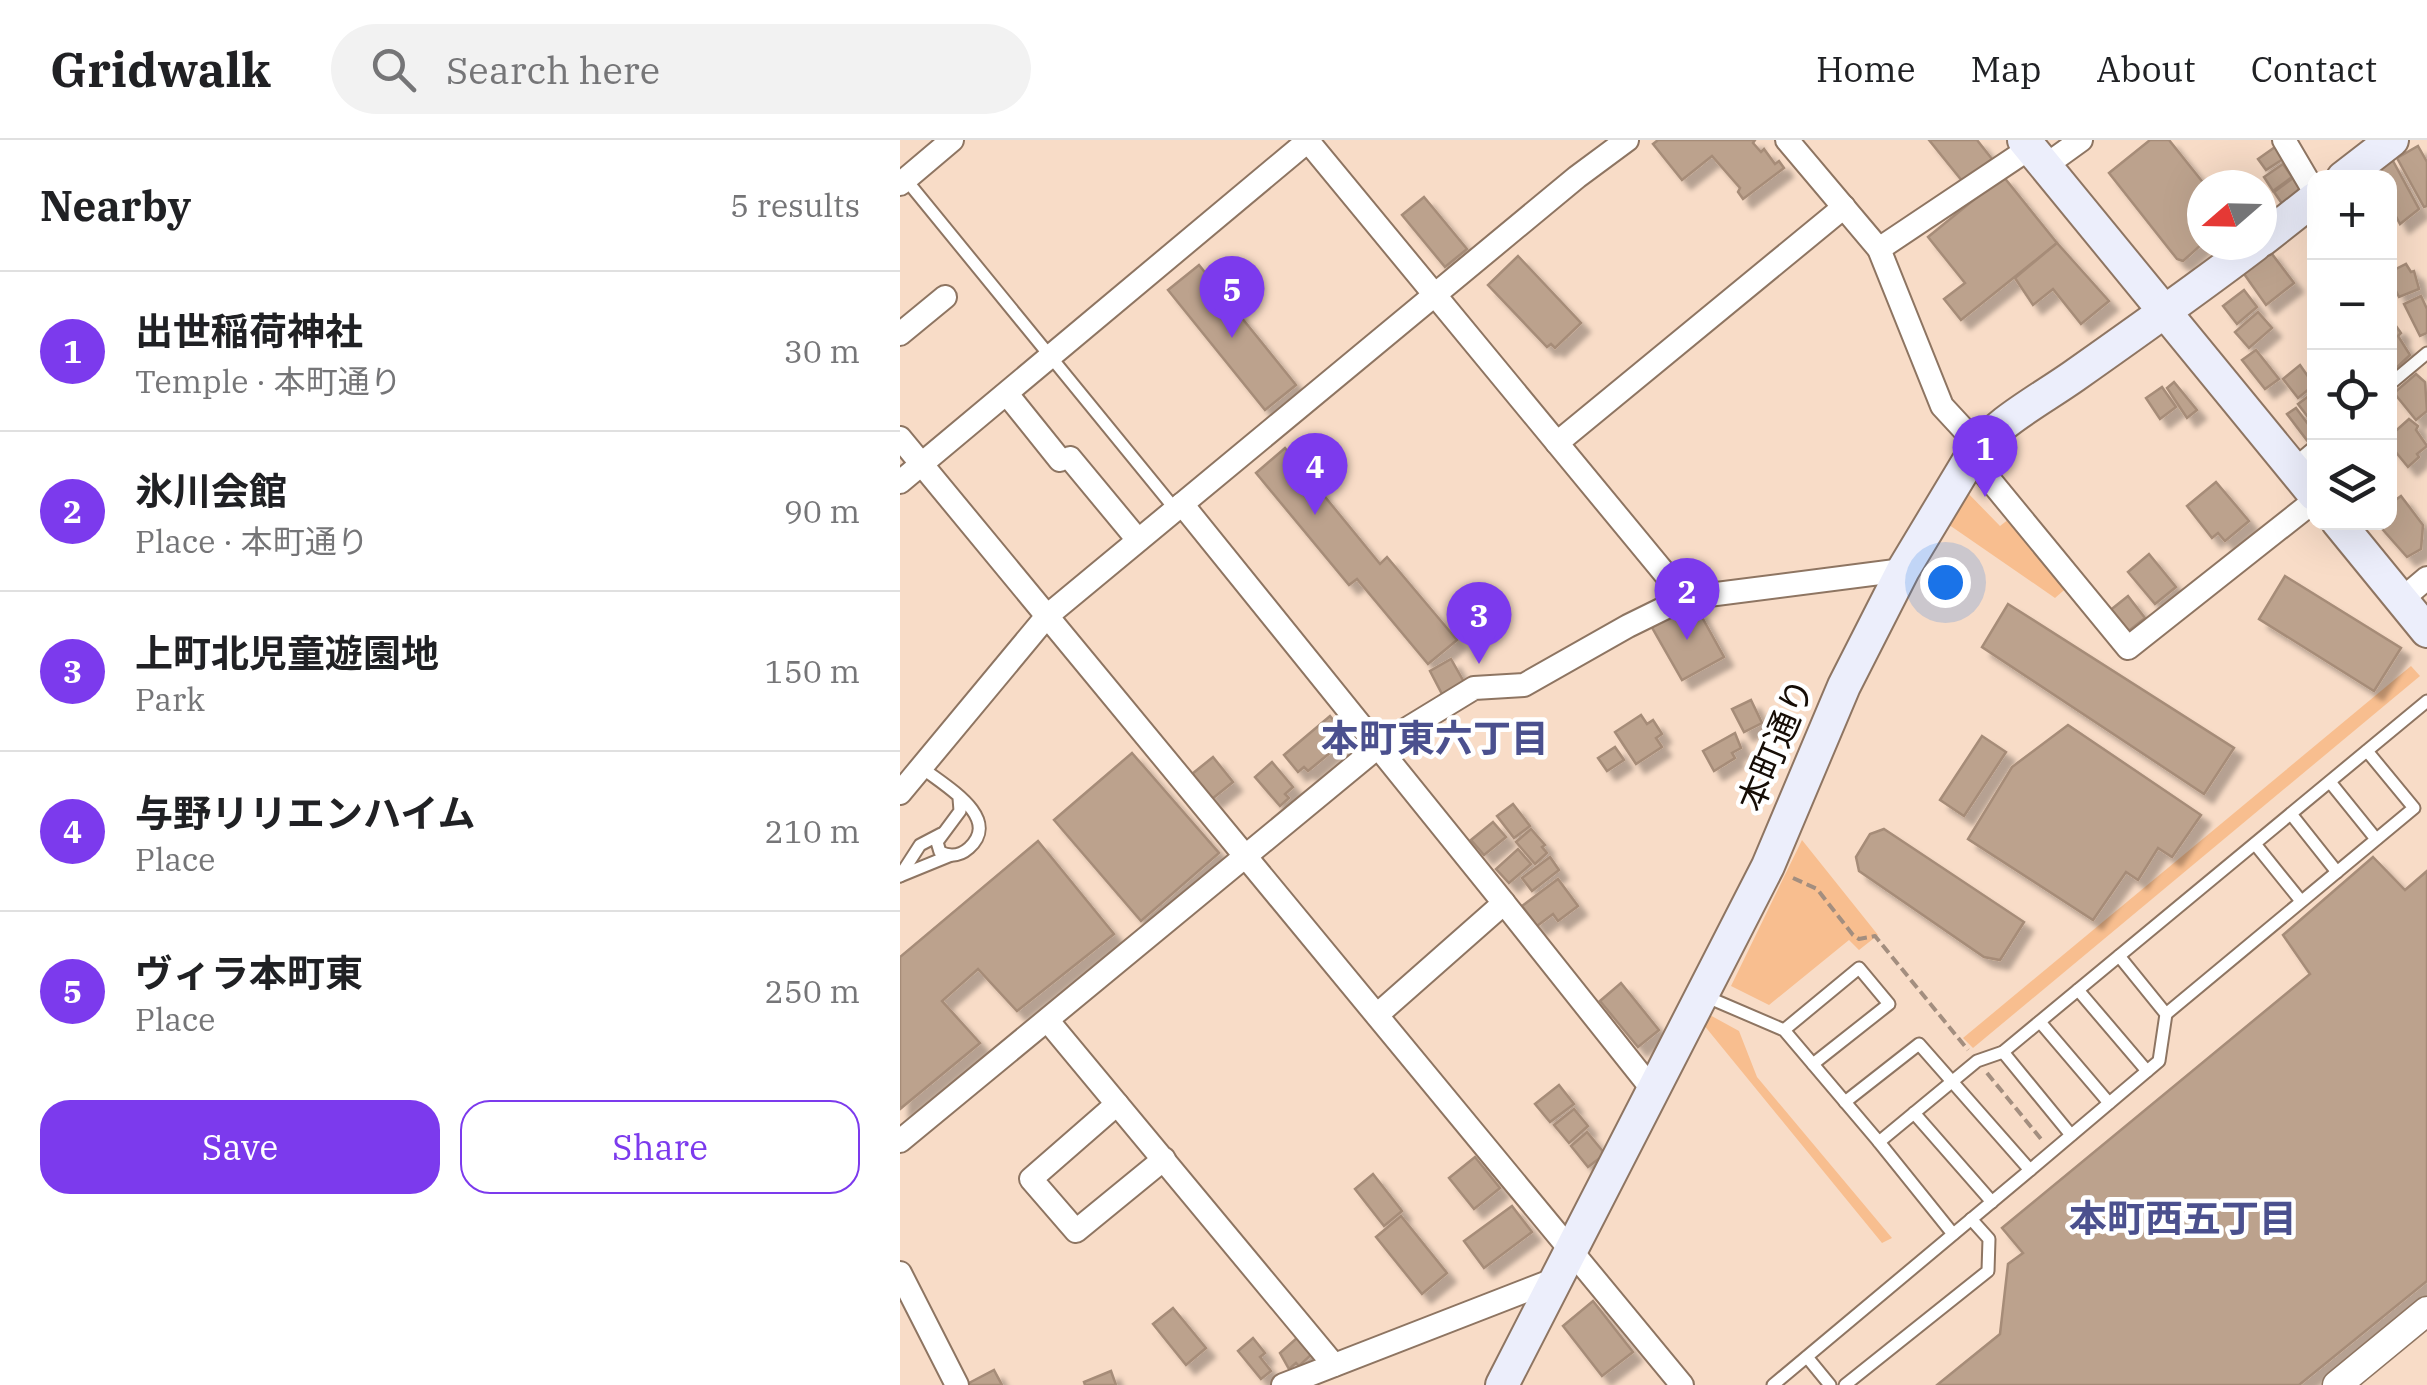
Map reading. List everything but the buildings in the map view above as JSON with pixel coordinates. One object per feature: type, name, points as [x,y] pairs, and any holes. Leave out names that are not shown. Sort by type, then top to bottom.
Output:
[{"type":"main road","points":[[2353,170],[2392,140]]},
{"type":"main road","points":[[2033,151],[2164,313],[2303,456]]},
{"type":"main road","points":[[2277,228],[2307,205]]},
{"type":"main road","name":"本町通り","points":[[1502,1385],[1768,866],[1844,686],[1904,570],[1975,451],[2235,260]]},
{"type":"main road","points":[[2344,530],[2427,632]]},
{"type":"street","points":[[902,178],[952,140]]},
{"type":"street","points":[[900,482],[1308,140],[1685,598]]},
{"type":"street","points":[[900,792],[1047,616],[1576,177],[1628,140]]},
{"type":"street","points":[[1787,140],[1879,248],[1942,406],[2128,648],[2307,504]]},
{"type":"street","points":[[1879,248],[2033,151],[2081,140]]},
{"type":"street","points":[[2284,140],[2307,178]]},
{"type":"street","points":[[1557,442],[1844,207]]},
{"type":"street","points":[[900,334],[945,297]]},
{"type":"street","points":[[1007,394],[1138,540]]},
{"type":"street","points":[[900,438],[1377,1015],[1563,1264],[1682,1385]]},
{"type":"street","points":[[1179,507],[1379,746],[1652,1089]]},
{"type":"street","points":[[900,1142],[1379,746],[1474,688],[1524,686],[1685,598],[1904,570]]},
{"type":"street","points":[[2401,600],[2427,578]]},
{"type":"street","points":[[1377,1015],[1504,903]]},
{"type":"street","points":[[1048,1020],[1334,1365]]},
{"type":"street","points":[[1118,1104],[1032,1179],[1076,1231],[1164,1160]]},
{"type":"street","points":[[1283,1385],[1563,1264]]},
{"type":"street","points":[[900,1273],[958,1385]]},
{"type":"street","points":[[2336,1385],[2427,1311]]},
{"type":"lane","points":[[902,178],[1179,507]]},
{"type":"lane","points":[[2397,378],[2427,353]]},
{"type":"lane","points":[[1879,1142],[1977,1060],[2003,1052],[2427,701]]},
{"type":"lane","points":[[1773,1385],[2160,1061],[2166,1014],[2414,808],[2366,751]]},
{"type":"lane","points":[[922,766],[976,813],[980,824],[968,849],[900,876],[920,845],[943,832]]},
{"type":"lane","points":[[2330,782],[2376,839]]},
{"type":"lane","points":[[949,856],[938,848],[937,842],[960,811],[959,798]]},
{"type":"lane","points":[[2292,814],[2337,872]]},
{"type":"lane","points":[[2254,844],[2302,901]]},
{"type":"lane","points":[[2119,956],[2166,1014]]},
{"type":"lane","points":[[1784,1030],[1859,968],[1889,1004],[1812,1064]]},
{"type":"lane","points":[[2078,990],[2147,1071]]},
{"type":"lane","points":[[1702,995],[1784,1030],[1953,1234]]},
{"type":"lane","points":[[2040,1022],[2109,1103]]},
{"type":"lane","points":[[1845,1102],[1919,1044],[2030,1170]]},
{"type":"lane","points":[[2003,1052],[2071,1135]]},
{"type":"lane","points":[[1914,1113],[1992,1202]]},
{"type":"lane","points":[[1845,1385],[1988,1271],[1989,1240],[1971,1219]]},
{"type":"lane","points":[[1806,1357],[1830,1385]]},
{"type":"path","points":[[1768,866],[1817,890],[1853,936],[1874,936],[2052,1152]]},
{"type":"shaded area","points":[[1962,487],[2000,526],[2014,515],[2071,584],[2055,598],[1942,520]]},
{"type":"shaded area","points":[[2411,666],[2420,676],[1973,1048],[1963,1038]]},
{"type":"shaded area","points":[[1802,840],[1878,935],[1859,950],[1849,940],[1769,1005],[1731,986]]},
{"type":"shaded area","points":[[1708,1014],[1739,1031],[1757,1077],[1892,1238],[1882,1243],[1703,1024]]},
{"type":"place","name":"ヴィラ本町東","points":[[1232,338]]},
{"type":"place","name":"出世稲荷神社","points":[[1985,497]]},
{"type":"place","name":"与野リリエンハイム","points":[[1315,515]]},
{"type":"place","name":"氷川会館","points":[[1687,640]]},
{"type":"place","name":"上町北児童遊園地","points":[[1479,664]]},
{"type":"district","name":"本町東六丁目","points":[[1435,739]]},
{"type":"district","name":"本町西五丁目","points":[[2183,1219]]}]
